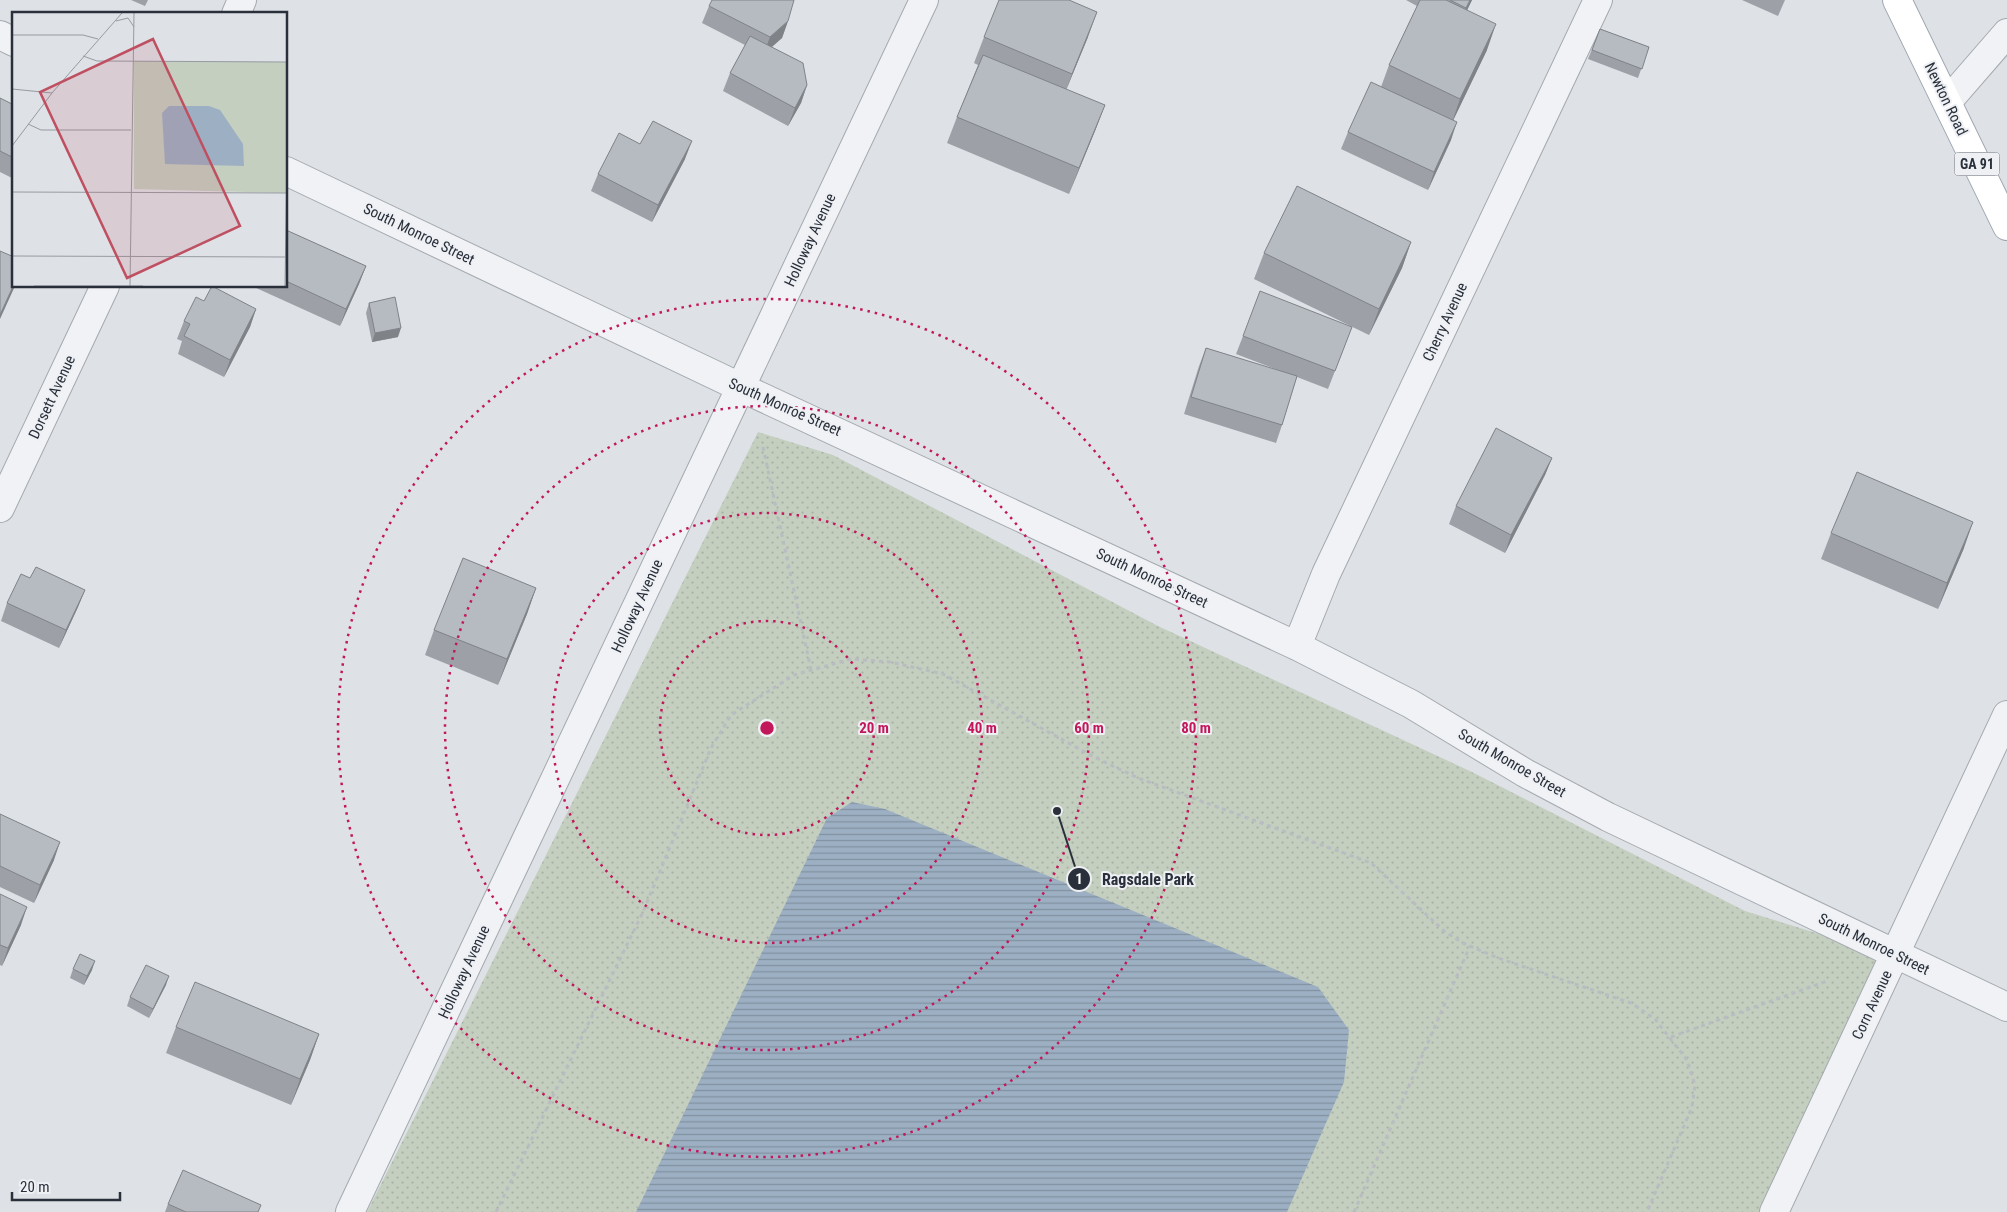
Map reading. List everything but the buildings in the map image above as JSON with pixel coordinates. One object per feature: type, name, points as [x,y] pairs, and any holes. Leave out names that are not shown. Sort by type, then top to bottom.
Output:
[{"type":"main road","name":"Newton Road","points":[[1897,0],[1948,101],[2007,226]]},
{"type":"street","points":[[237,12],[242,0]]},
{"type":"street","name":"Holloway Avenue","points":[[350,1212],[924,0]]},
{"type":"street","name":"Cherry Avenue","points":[[1297,646],[1326,574],[1598,0]]},
{"type":"street","points":[[1948,101],[2007,33]]},
{"type":"street","points":[[0,35],[12,41]]},
{"type":"street","name":"South Monroe Street","points":[[288,171],[740,387],[1297,646],[1410,704],[1525,773],[1608,817],[2007,1007]]},
{"type":"street","name":"Dorsett Avenue","points":[[0,508],[104,288]]},
{"type":"street","name":"Corn Avenue","points":[[1774,1212],[2007,715]]},
{"type":"path","points":[[762,446],[811,670]]},
{"type":"path","points":[[496,1212],[643,912],[711,748],[731,715],[794,675],[851,659],[890,662],[944,674],[1092,756],[1138,778],[1371,863],[1444,931],[1470,946],[1498,958],[1631,1003],[1655,1019],[1671,1037],[1687,1060],[1695,1085],[1692,1107],[1647,1212]]},
{"type":"path","points":[[1354,1212],[1470,946]]},
{"type":"path","points":[[1671,1037],[1828,981]]},
{"type":"green space","points":[[758,432],[833,455],[1158,626],[1472,772],[1745,911],[1888,955],[1767,1212],[367,1212]]},
{"type":"water","points":[[852,802],[885,809],[1318,987],[1349,1030],[1344,1082],[1287,1212],[636,1212],[827,818]]},
{"type":"place","name":"Ragsdale Park","points":[[1057,811]]}]
